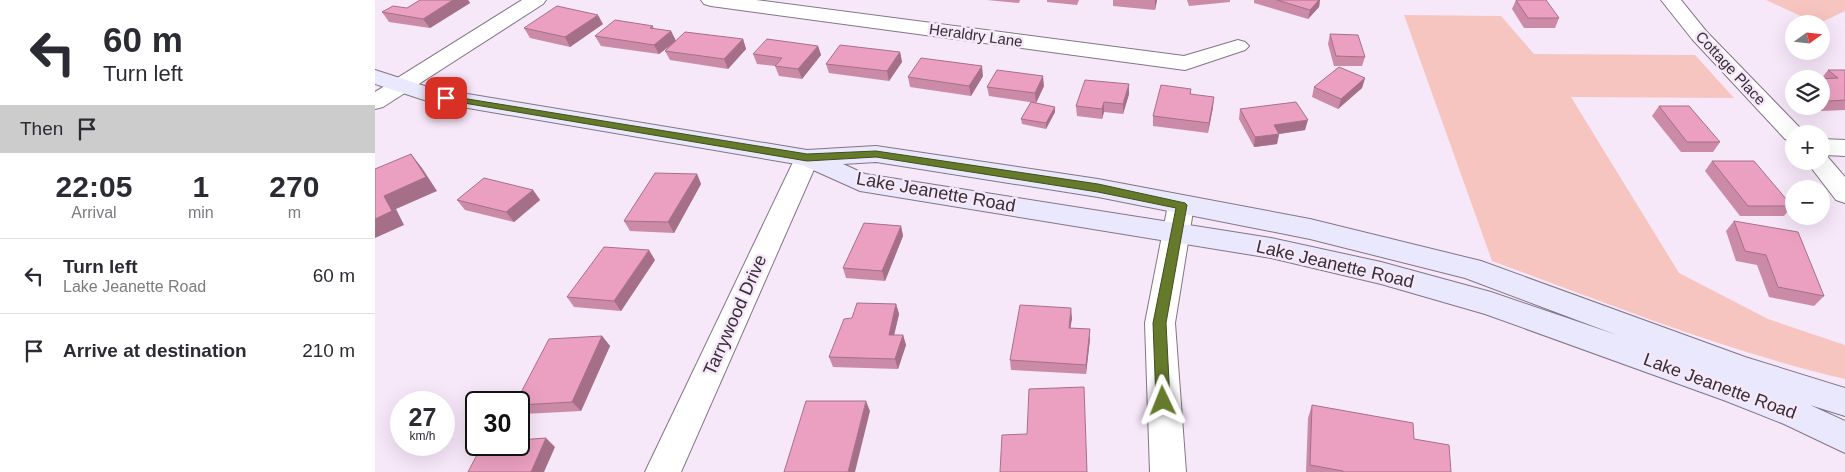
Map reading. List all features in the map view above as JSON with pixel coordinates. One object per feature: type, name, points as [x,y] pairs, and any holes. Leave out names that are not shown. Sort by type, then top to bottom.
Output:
[{"type":"street","points":[[375,102],[536,0]]},
{"type":"street","name":"Heraldry Lane","points":[[711,0],[1185,63],[1238,46]]},
{"type":"street","name":"Cottage Place","points":[[1671,0],[1699,35],[1785,125]]},
{"type":"street","name":"Lake Jeanette Road","points":[[375,77],[427,94],[807,158],[860,182],[1179,219],[1310,229],[1471,269],[1742,369],[1845,402]]},
{"type":"street","points":[[1830,147],[1845,148]]},
{"type":"street","name":"Tarrywood Drive","points":[[663,472],[807,158]]},
{"type":"street","points":[[1825,170],[1845,194]]},
{"type":"street","points":[[1168,472],[1160,323],[1179,219]]},
{"type":"street","name":"Lake Jeanette Road","points":[[1179,219],[1276,249],[1381,273],[1491,304],[1738,391],[1796,414],[1845,438]]},
{"type":"shaded area","points":[[1766,0],[1845,0],[1845,11],[1830,18],[1830,15],[1798,15]]},
{"type":"shaded area","points":[[1404,15],[1501,16],[1534,54],[1695,55],[1734,98],[1571,97],[1679,273],[1768,319],[1845,345],[1845,379],[1800,368],[1711,341],[1492,261]]},
{"type":"building","points":[[420,0],[453,0],[423,19],[382,12],[393,6],[407,8]]},
{"type":"building","points":[[1277,0],[1319,0],[1310,10]]},
{"type":"building","points":[[1516,0],[1546,0],[1559,18],[1528,18]]},
{"type":"building","points":[[557,6],[598,15],[565,37],[524,28]]},
{"type":"building","points":[[615,20],[671,31],[654,45],[595,36]]},
{"type":"building","points":[[685,32],[743,39],[724,59],[665,51]]},
{"type":"building","points":[[1330,34],[1358,35],[1365,57],[1336,56]]},
{"type":"building","points":[[767,39],[818,46],[798,69],[775,66],[782,58],[753,54]]},
{"type":"building","points":[[840,45],[900,52],[887,71],[826,64]]},
{"type":"building","points":[[921,58],[982,66],[969,86],[908,77]]},
{"type":"building","points":[[1339,67],[1365,78],[1341,99],[1314,87]]},
{"type":"building","points":[[997,70],[1043,76],[1035,93],[987,87]]},
{"type":"building","points":[[1830,70],[1845,70],[1845,100],[1830,101],[1830,78],[1838,78]]},
{"type":"building","points":[[1085,80],[1129,84],[1123,104],[1104,102],[1102,109],[1076,106]]},
{"type":"building","points":[[1161,85],[1191,89],[1190,94],[1214,97],[1209,123],[1153,116]]},
{"type":"building","points":[[1031,102],[1055,107],[1046,123],[1021,119]]},
{"type":"building","points":[[1296,102],[1308,120],[1274,125],[1279,134],[1255,137],[1240,109]]},
{"type":"building","points":[[1659,106],[1689,106],[1720,142],[1687,142]]},
{"type":"building","points":[[411,154],[426,177],[384,196],[392,211],[375,219],[375,169]]},
{"type":"building","points":[[1712,161],[1754,161],[1785,198],[1785,206],[1748,206]]},
{"type":"building","points":[[655,173],[697,174],[668,222],[624,221]]},
{"type":"building","points":[[484,178],[533,190],[506,212],[457,200]]},
{"type":"building","points":[[1734,221],[1798,232],[1824,296],[1778,287],[1766,255],[1745,251]]},
{"type":"building","points":[[864,223],[901,226],[882,271],[843,268]]},
{"type":"building","points":[[604,247],[649,250],[614,301],[567,297]]},
{"type":"building","points":[[857,303],[896,304],[889,335],[903,335],[895,359],[829,357],[844,319],[852,318]]},
{"type":"building","points":[[1020,305],[1071,308],[1069,328],[1090,329],[1086,365],[1010,360]]},
{"type":"building","points":[[602,336],[572,402],[530,404],[530,391],[522,391],[549,339]]},
{"type":"building","points":[[1084,387],[1087,472],[1000,472],[1002,435],[1027,434],[1029,389]]},
{"type":"building","points":[[806,401],[866,401],[848,472],[784,472]]},
{"type":"building","points":[[1312,405],[1413,423],[1414,439],[1449,445],[1451,472],[1343,472],[1310,465]]},
{"type":"building","points":[[546,438],[531,472],[468,472],[476,456],[530,456],[530,439]]},
{"type":"route","points":[[446,98],[807,158],[876,154],[1098,188],[1181,205],[1160,323],[1163,401]]}]
